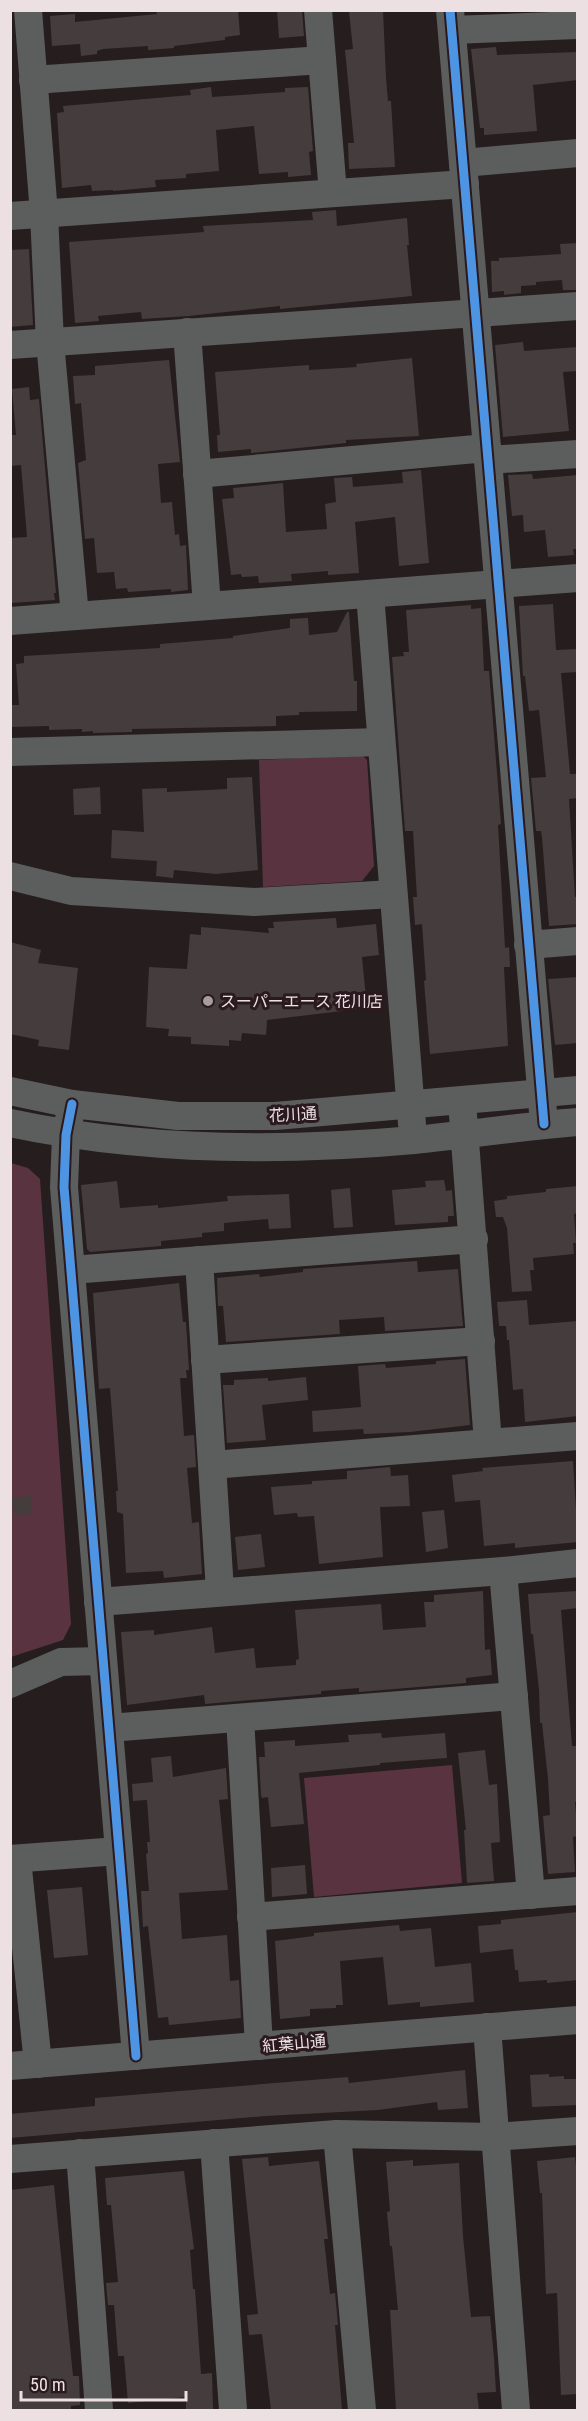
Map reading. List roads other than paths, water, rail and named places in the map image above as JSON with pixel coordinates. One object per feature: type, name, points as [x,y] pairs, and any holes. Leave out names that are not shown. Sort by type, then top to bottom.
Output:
[{"type":"street","points":[[28,10],[44,214],[50,342],[75,616]]},
{"type":"street","points":[[318,10],[333,193]]},
{"type":"street","points":[[544,1124],[451,20],[577,25],[576,10]]},
{"type":"street","points":[[33,80],[322,60]]},
{"type":"street","points":[[10,216],[333,193],[578,153]]},
{"type":"street","points":[[10,345],[475,311],[578,306]]},
{"type":"street","points":[[186,332],[207,606]]},
{"type":"street","points":[[197,474],[487,454],[578,454]]},
{"type":"street","points":[[10,621],[578,578]]},
{"type":"street","points":[[370,594],[409,1106],[414,1140]]},
{"type":"street","points":[[10,752],[381,742]]},
{"type":"street","points":[[10,876],[71,891],[254,902],[393,894]]},
{"type":"street","points":[[528,945],[578,941]]},
{"type":"street","name":"花川通","points":[[10,1091],[72,1104],[178,1116],[275,1116],[578,1090]]},
{"type":"street","points":[[461,1101],[466,1134],[488,1443]]},
{"type":"street","points":[[72,1104],[66,1135],[64,1187],[136,2056]]},
{"type":"street","name":"花川通","points":[[10,1123],[66,1135],[184,1146],[271,1148],[414,1140],[578,1122]]},
{"type":"street","points":[[71,1270],[474,1239]]},
{"type":"street","points":[[199,1260],[220,1592]]},
{"type":"street","points":[[205,1360],[481,1341]]},
{"type":"street","points":[[212,1465],[578,1436]]},
{"type":"street","points":[[98,1602],[503,1571],[578,1563]]},
{"type":"street","points":[[503,1571],[531,1895]]},
{"type":"street","points":[[10,1684],[61,1662],[103,1661]]},
{"type":"street","points":[[109,1728],[514,1696]]},
{"type":"street","points":[[240,1718],[259,2046]]},
{"type":"street","points":[[24,2065],[14,1859],[119,1851]]},
{"type":"street","points":[[251,1917],[578,1891]]},
{"type":"street","name":"紅葉山通","points":[[24,2065],[578,2020]]},
{"type":"street","points":[[487,2027],[516,2410]]},
{"type":"street","points":[[10,2158],[338,2134],[495,2137],[578,2131]]},
{"type":"street","points":[[338,2134],[362,2410]]},
{"type":"street","points":[[214,2143],[233,2410]]},
{"type":"street","points":[[80,2153],[99,2410]]},
{"type":"place","name":"スーパーエース 花川店","points":[[208,1001]]}]
